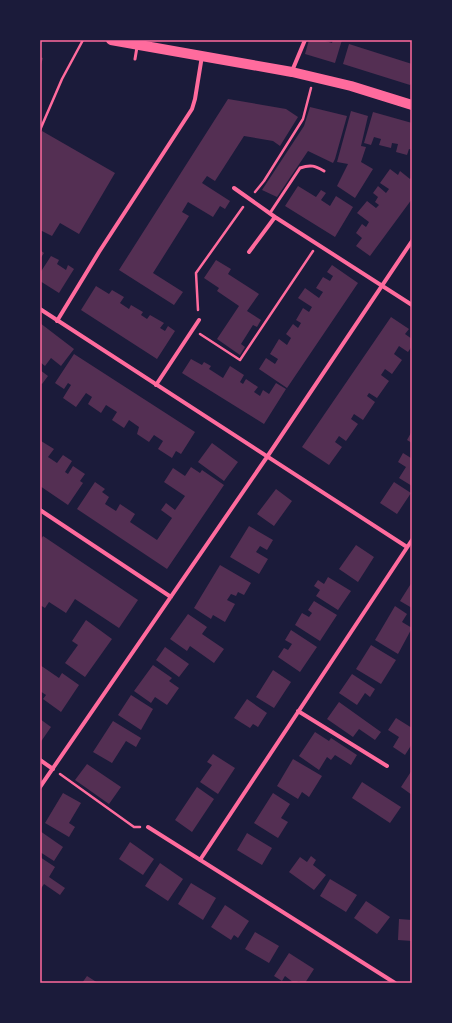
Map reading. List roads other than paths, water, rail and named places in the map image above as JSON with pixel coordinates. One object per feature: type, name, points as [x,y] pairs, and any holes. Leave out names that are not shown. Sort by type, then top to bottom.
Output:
[{"type":"main road","points":[[111,40],[292,72],[351,86],[412,105]]},
{"type":"street","points":[[292,72],[305,40]]},
{"type":"street","points":[[57,321],[99,252],[192,109],[195,100],[202,55]]},
{"type":"street","points":[[234,188],[275,217],[412,305]]},
{"type":"street","points":[[249,252],[275,217]]},
{"type":"street","points":[[40,787],[267,457],[412,241]]},
{"type":"street","points":[[40,309],[407,547]]},
{"type":"street","points":[[156,385],[199,320]]},
{"type":"street","points":[[40,510],[171,596]]},
{"type":"street","points":[[200,860],[412,540]]},
{"type":"street","points":[[298,711],[387,766]]},
{"type":"street","points":[[40,760],[53,769]]},
{"type":"street","points":[[148,827],[395,983]]},
{"type":"lane","points":[[135,59],[138,45]]},
{"type":"lane","points":[[270,213],[300,168],[313,165],[324,171]]}]
